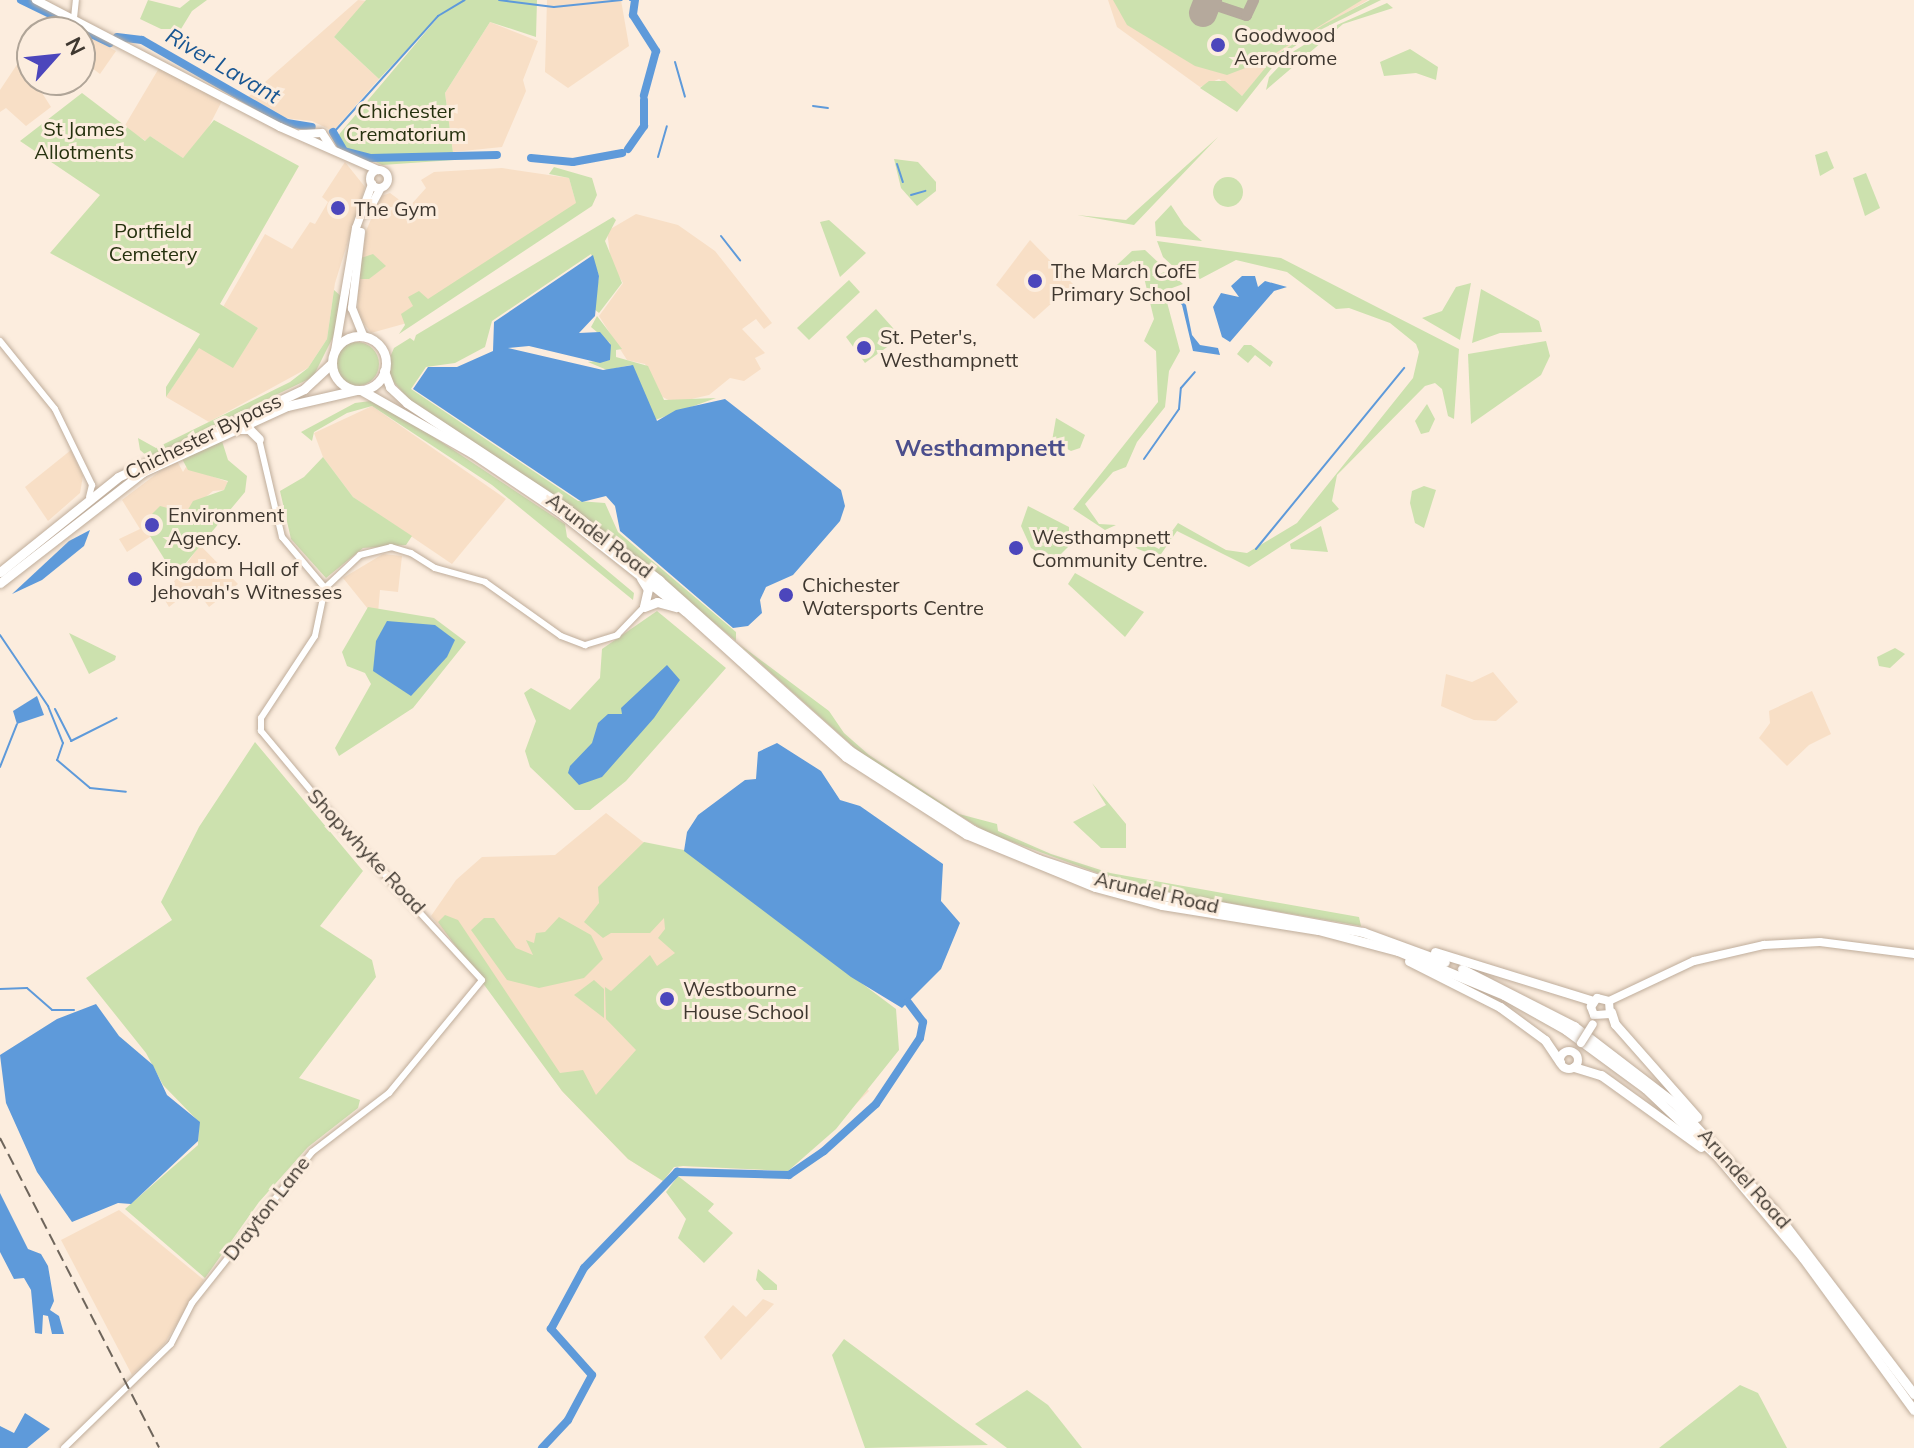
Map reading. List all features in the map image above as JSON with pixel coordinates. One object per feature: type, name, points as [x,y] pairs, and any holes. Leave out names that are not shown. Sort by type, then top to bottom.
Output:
[{"type":"highway","points":[[364,337],[383,351],[384,371],[362,389],[338,380],[332,363],[335,351],[347,339],[364,337]]},
{"type":"highway","name":"Chichester Bypass","points":[[0,572],[104,486],[186,441],[304,389],[332,363]]},
{"type":"highway","name":"Arundel Road","points":[[384,371],[390,387],[407,403],[555,500],[659,580],[849,750],[973,830],[1038,859],[1132,890],[1305,919],[1405,945],[1511,990],[1597,1042],[1673,1102],[1746,1183],[1914,1394]]},
{"type":"highway","name":"Arundel Road","points":[[362,389],[382,392],[422,424],[522,487],[622,559],[846,757],[966,834],[1095,887],[1162,905],[1331,933],[1430,962],[1555,1024],[1668,1108],[1746,1183],[1914,1410]]},
{"type":"highway","name":"Chichester Bypass","points":[[0,583],[106,496],[228,431],[272,413],[362,389]]},
{"type":"highway","points":[[259,439],[260,422],[272,413]]},
{"type":"highway","points":[[228,431],[249,429],[259,439]]},
{"type":"highway","points":[[622,559],[646,583],[644,607],[666,603],[701,626]]},
{"type":"highway","points":[[1331,933],[1429,969],[1477,993],[1538,1034],[1560,1062]]},
{"type":"highway","points":[[1405,945],[1593,1001]]},
{"type":"highway","points":[[1611,1012],[1615,1024],[1746,1183]]},
{"type":"highway","points":[[1574,1067],[1601,1075],[1672,1123],[1746,1183]]},
{"type":"main road","points":[[36,0],[70,16]]},
{"type":"main road","points":[[96,29],[295,133],[319,140],[336,153],[378,170],[389,179],[374,183]]},
{"type":"main road","points":[[356,163],[374,183]]},
{"type":"main road","points":[[364,337],[353,315],[354,288],[363,222],[378,170]]},
{"type":"main road","points":[[335,351],[356,228],[374,183]]},
{"type":"main road","points":[[0,341],[45,392],[91,484],[89,497]]},
{"type":"main road","points":[[259,439],[282,537],[325,588],[356,558],[391,547],[411,553],[435,568],[485,582],[561,636],[585,645],[617,635],[644,607]]},
{"type":"main road","points":[[91,484],[104,486]]},
{"type":"main road","name":"Shopwhyke Road","points":[[325,588],[315,636],[261,718],[261,731],[294,773],[482,980]]},
{"type":"main road","points":[[1595,1021],[1591,1010],[1593,1001],[1609,1001],[1674,968],[1728,951],[1795,942],[1860,945],[1914,954]]},
{"type":"main road","name":"Drayton Lane","points":[[64,1448],[171,1344],[192,1303],[312,1152],[389,1093],[482,980]]},
{"type":"main road","points":[[1573,1052],[1574,1067],[1567,1068],[1560,1062],[1562,1053],[1573,1052],[1595,1021],[1611,1012],[1609,1001]]},
{"type":"shaded area","points":[[358,0],[368,1],[334,37],[379,79],[333,131],[312,121],[282,118],[247,98]]},
{"type":"shaded area","points":[[547,0],[621,0],[629,46],[568,88],[545,72]]},
{"type":"shaded area","name":"Goodwood Aerodrome","points":[[1108,0],[1368,0],[1281,51],[1242,96],[1219,79],[1200,87],[1117,27]]},
{"type":"shaded area","points":[[490,22],[538,41],[523,80],[526,91],[502,147],[453,152],[445,93]]},
{"type":"shaded area","points":[[96,40],[116,51],[100,74],[96,71]]},
{"type":"shaded area","points":[[16,66],[16,96],[44,96],[51,107],[26,126],[6,108],[0,112],[0,90]]},
{"type":"shaded area","points":[[159,68],[223,99],[205,134],[183,158],[150,136],[146,141],[124,127]]},
{"type":"shaded area","points":[[345,162],[365,187],[335,283],[327,339],[308,368],[209,422],[166,397],[199,347],[233,367],[258,328],[223,307],[265,234],[292,249],[310,222],[315,224],[328,202],[322,197]]},
{"type":"shaded area","points":[[502,168],[569,178],[579,213],[407,323],[371,333],[358,315],[358,292],[366,231],[381,196],[390,193],[409,207],[426,188],[421,180],[434,172]]},
{"type":"shaded area","points":[[636,214],[678,225],[715,251],[772,323],[764,329],[756,319],[742,329],[765,353],[755,358],[761,369],[744,381],[730,378],[709,395],[674,403],[659,395],[645,364],[627,360],[599,316],[623,283],[611,263],[607,231]]},
{"type":"shaded area","name":"The March CofE Primary School","points":[[1030,240],[1073,284],[1034,319],[996,285]]},
{"type":"shaded area","points":[[372,406],[506,499],[452,564],[353,497],[323,457],[314,433]]},
{"type":"shaded area","points":[[71,450],[83,476],[80,493],[48,521],[25,487]]},
{"type":"shaded area","points":[[176,459],[183,472],[186,467],[228,482],[224,490],[213,491],[186,513],[169,511],[159,531],[127,552],[119,539],[140,529],[122,500]]},
{"type":"shaded area","points":[[200,545],[238,584],[209,607],[194,587],[169,607],[163,597]]},
{"type":"shaded area","points":[[383,554],[402,556],[398,592],[380,590],[378,613],[368,609],[343,578]]},
{"type":"shaded area","points":[[1493,672],[1518,702],[1496,721],[1474,720],[1441,706],[1446,674],[1472,682]]},
{"type":"shaded area","points":[[1812,691],[1831,734],[1809,745],[1787,766],[1759,738],[1770,723],[1769,711]]},
{"type":"shaded area","name":"Westbourne House School","points":[[606,813],[674,866],[869,1091],[788,1171],[683,1166],[674,1167],[663,1181],[628,1159],[562,1091],[491,987],[431,916],[456,880],[482,857],[555,855]]},
{"type":"shaded area","points":[[119,1210],[204,1280],[165,1343],[132,1375],[61,1240]]},
{"type":"shaded area","points":[[763,1299],[774,1304],[721,1360],[704,1337],[733,1305],[746,1317]]},
{"type":"green space","points":[[148,0],[180,8],[190,0],[207,0],[192,11],[181,29],[161,29],[140,19]]},
{"type":"green space","name":"Chichester Crematorium","points":[[366,0],[537,0],[536,37],[490,22],[445,93],[454,160],[382,165],[342,146],[336,138],[440,15],[379,79],[334,37]]},
{"type":"green space","name":"Goodwood Aerodrome","points":[[1113,0],[1362,0],[1261,62],[1227,75],[1195,66],[1127,25]]},
{"type":"green space","points":[[1370,0],[1381,0],[1314,33],[1282,55],[1237,112],[1200,88],[1209,81],[1225,81],[1242,96],[1276,55]]},
{"type":"green space","points":[[1387,3],[1393,8],[1343,24],[1266,90],[1269,77],[1294,51],[1337,25]]},
{"type":"green space","points":[[1410,49],[1438,67],[1436,80],[1416,73],[1384,76],[1380,62]]},
{"type":"green space","name":"Portfield Cemetery","points":[[78,96],[86,96],[145,141],[150,136],[183,158],[214,120],[299,166],[220,304],[258,328],[233,368],[199,348],[166,397],[166,387],[200,334],[50,253],[100,195],[20,141]]},
{"type":"green space","points":[[1218,137],[1134,225],[1077,215],[1126,220]]},
{"type":"green space","points":[[1827,151],[1834,168],[1820,176],[1815,155]]},
{"type":"green space","points":[[894,159],[918,162],[936,182],[936,191],[917,206],[901,188]]},
{"type":"green space","points":[[554,167],[592,178],[597,195],[592,206],[399,334],[405,325],[401,314],[413,306],[408,297],[419,291],[428,299],[576,203],[569,178],[549,174]]},
{"type":"green space","points":[[1866,173],[1880,208],[1865,216],[1853,178]]},
{"type":"green space","points":[[1228,177],[1234,178],[1242,186],[1242,198],[1234,206],[1228,207],[1222,206],[1214,198],[1213,192],[1214,186],[1222,178]]},
{"type":"green space","points":[[1171,205],[1184,225],[1202,241],[1156,236],[1155,222]]},
{"type":"green space","points":[[613,217],[616,220],[605,241],[622,283],[599,313],[594,309],[599,276],[591,254],[492,321],[485,347],[455,363],[426,367],[411,389],[578,501],[605,503],[618,532],[736,632],[736,641],[606,533],[412,403],[384,371],[394,348],[410,338],[414,341],[416,335]]},
{"type":"green space","points":[[829,220],[866,253],[840,277],[820,222]]},
{"type":"green space","points":[[1157,241],[1281,258],[1459,349],[1454,419],[1448,416],[1442,389],[1435,383],[1425,386],[1337,475],[1332,501],[1339,509],[1249,567],[1177,531],[1159,557],[1138,549],[1134,546],[1138,538],[1159,549],[1178,523],[1226,550],[1247,553],[1297,523],[1413,378],[1419,352],[1416,344],[1390,323],[1349,308],[1336,309],[1287,272],[1236,260],[1200,279],[1188,269],[1176,269],[1163,257]]},
{"type":"green space","points":[[1145,250],[1160,264],[1152,276],[1168,271],[1183,284],[1164,291],[1180,351],[1169,371],[1165,407],[1137,442],[1126,467],[1113,472],[1085,504],[1099,524],[1116,525],[1105,530],[1073,509],[1158,402],[1156,351],[1144,341],[1154,319],[1141,265],[1133,261],[1122,270],[1117,265],[1132,251]]},
{"type":"green space","points":[[373,254],[386,266],[369,279],[360,279],[361,258]]},
{"type":"green space","points":[[849,280],[860,292],[809,340],[797,328]]},
{"type":"green space","points":[[1471,283],[1460,340],[1422,318],[1442,311],[1456,287]]},
{"type":"green space","points":[[1481,289],[1539,321],[1542,332],[1500,333],[1472,343]]},
{"type":"green space","points":[[334,290],[342,297],[336,331],[313,377],[148,457],[140,450],[138,438],[156,448],[290,382],[308,368],[327,339]]},
{"type":"green space","points":[[876,309],[901,337],[865,363],[846,337]]},
{"type":"green space","points":[[597,316],[622,349],[616,350],[616,357],[648,366],[664,400],[716,398],[655,420],[631,365],[607,370],[588,362],[610,360],[610,343],[591,327]]},
{"type":"green space","points":[[1546,341],[1550,356],[1541,375],[1471,424],[1468,354]]},
{"type":"green space","points":[[357,342],[372,349],[379,364],[372,379],[357,386],[342,379],[335,364],[342,349]]},
{"type":"green space","points":[[1244,345],[1251,345],[1273,362],[1270,367],[1255,355],[1248,363],[1237,354]]},
{"type":"green space","points":[[378,400],[565,524],[567,537],[634,593],[633,600],[492,485],[372,406],[347,413],[314,432],[312,441],[301,432],[355,403]]},
{"type":"green space","points":[[1427,404],[1435,419],[1429,432],[1421,434],[1415,421]]},
{"type":"green space","points":[[1056,418],[1085,435],[1080,448],[1071,451],[1052,441]]},
{"type":"green space","points":[[222,441],[228,460],[247,476],[245,492],[175,576],[150,536],[159,530],[150,516],[160,506],[186,513],[193,501],[224,490],[228,481],[188,470],[181,457]]},
{"type":"green space","points":[[323,457],[353,497],[412,536],[406,545],[363,548],[326,578],[291,539],[280,491],[304,477]]},
{"type":"green space","points":[[1424,486],[1436,490],[1424,528],[1415,523],[1410,503],[1412,491]]},
{"type":"green space","points":[[1028,506],[1069,527],[1069,546],[1061,554],[1044,556],[1031,548],[1021,526]]},
{"type":"green space","points":[[1321,526],[1328,552],[1291,549],[1290,544]]},
{"type":"green space","points":[[1075,573],[1144,612],[1125,637],[1068,584]]},
{"type":"green space","points":[[368,607],[434,618],[466,642],[413,708],[339,756],[335,748],[371,684],[365,673],[347,666],[342,652]]},
{"type":"green space","points":[[657,611],[726,668],[626,781],[590,810],[575,810],[530,767],[525,751],[536,721],[524,693],[531,688],[570,710],[600,678],[602,649]]},
{"type":"green space","points":[[69,633],[116,656],[115,660],[89,674]]},
{"type":"green space","points":[[739,644],[829,711],[844,733],[869,755],[959,814],[997,824],[998,831],[1051,854],[1110,873],[1359,917],[1361,926],[1136,887],[988,833],[865,757]]},
{"type":"green space","points":[[1895,648],[1905,654],[1890,668],[1879,666],[1877,657]]},
{"type":"green space","points":[[255,742],[363,871],[320,926],[372,960],[376,977],[299,1078],[360,1100],[358,1108],[308,1147],[259,1202],[205,1278],[125,1209],[198,1145],[199,1122],[163,1085],[146,1053],[86,978],[172,920],[161,902],[199,827]]},
{"type":"green space","points":[[1092,783],[1126,824],[1126,848],[1101,848],[1073,822],[1106,805]]},
{"type":"green space","name":"Westbourne House School","points":[[644,842],[684,850],[896,1009],[899,1050],[836,1129],[788,1171],[683,1166],[674,1167],[663,1181],[628,1159],[562,1091],[438,922],[445,915],[458,920],[560,1073],[583,1070],[596,1095],[636,1050],[606,1019],[605,987],[611,991],[650,955],[657,966],[675,953],[658,938],[665,929],[664,918],[650,933],[611,933],[603,938],[584,922],[599,903],[598,887]]},
{"type":"green space","points":[[559,917],[591,935],[603,959],[584,978],[539,988],[507,980],[471,930],[484,918],[494,918],[516,948],[533,955],[526,940],[534,943],[536,933],[545,932]]},
{"type":"green space","points":[[594,980],[604,989],[604,1018],[574,995]]},
{"type":"green space","points":[[678,1176],[714,1204],[708,1211],[733,1233],[704,1263],[678,1238],[686,1219],[666,1192]]},
{"type":"green space","points":[[758,1269],[777,1285],[777,1290],[764,1290],[756,1280]]},
{"type":"green space","points":[[844,1339],[988,1445],[865,1448],[832,1355]]},
{"type":"green space","points":[[1740,1385],[1758,1393],[1787,1448],[1659,1448]]},
{"type":"green space","points":[[1027,1390],[1048,1405],[1082,1448],[1007,1448],[975,1424]]},
{"type":"water","points":[[593,255],[599,276],[595,316],[579,333],[600,332],[611,345],[610,360],[600,363],[529,346],[508,348],[603,370],[633,365],[657,421],[676,410],[725,399],[841,490],[845,506],[840,521],[793,575],[766,587],[760,600],[762,613],[748,626],[733,628],[620,531],[615,506],[606,496],[582,502],[413,389],[428,367],[457,367],[493,351],[494,322]]},
{"type":"water","points":[[1242,276],[1255,276],[1258,287],[1265,281],[1287,287],[1274,291],[1230,342],[1222,337],[1213,307],[1221,293],[1239,297],[1231,286]]},
{"type":"water","points":[[1173,290],[1186,305],[1192,335],[1200,345],[1218,348],[1220,355],[1193,351],[1182,305],[1169,294]]},
{"type":"water","points":[[90,530],[84,546],[42,580],[12,594],[69,541]]},
{"type":"water","points":[[387,621],[435,625],[455,640],[447,657],[411,696],[373,671],[376,641]]},
{"type":"water","points":[[667,665],[680,680],[654,718],[602,777],[579,785],[568,773],[570,766],[592,743],[598,723],[608,714],[622,714],[621,708]]},
{"type":"water","points":[[37,696],[44,715],[17,724],[13,711]]},
{"type":"water","points":[[777,743],[821,771],[840,800],[860,806],[943,864],[941,901],[960,923],[941,969],[902,1008],[851,977],[684,851],[687,832],[698,815],[745,780],[756,779],[758,752]]},
{"type":"water","points":[[96,1004],[119,1036],[153,1065],[167,1095],[200,1122],[198,1141],[131,1204],[118,1203],[72,1222],[37,1172],[6,1103],[0,1055],[57,1019]]},
{"type":"water","points":[[0,1193],[28,1249],[41,1254],[48,1266],[54,1301],[50,1310],[59,1316],[64,1334],[52,1334],[48,1316],[43,1315],[42,1334],[35,1333],[31,1290],[24,1278],[14,1279],[0,1252]]},
{"type":"water","points":[[25,1413],[50,1429],[27,1448],[0,1448],[0,1426],[14,1433]]},
{"type":"waterway","name":"River Lavant","points":[[21,0],[110,43]]},
{"type":"waterway","name":"River Lavant","points":[[334,132],[438,16],[465,0]]},
{"type":"waterway","name":"River Lavant","points":[[499,0],[554,7],[622,0]]},
{"type":"waterway","name":"River Lavant","points":[[635,0],[633,15],[656,51],[644,95]]},
{"type":"waterway","name":"River Lavant","points":[[117,37],[142,40],[287,123],[312,127]]},
{"type":"waterway","points":[[675,62],[685,97]]},
{"type":"waterway","name":"River Lavant","points":[[628,149],[644,126],[644,100]]},
{"type":"waterway","points":[[813,106],[828,108]]},
{"type":"waterway","points":[[658,157],[667,126]]},
{"type":"waterway","name":"River Lavant","points":[[333,132],[344,151],[370,158],[497,155]]},
{"type":"waterway","name":"River Lavant","points":[[531,158],[573,162],[622,153]]},
{"type":"waterway","points":[[897,164],[903,182]]},
{"type":"waterway","points":[[911,195],[925,191]]},
{"type":"waterway","points":[[721,236],[740,260]]},
{"type":"waterway","points":[[1256,549],[1404,368]]},
{"type":"waterway","points":[[1144,459],[1179,409],[1181,388],[1195,372]]},
{"type":"waterway","points":[[0,635],[48,706],[63,743],[57,760],[90,788],[126,792]]},
{"type":"waterway","points":[[55,709],[71,741],[117,718]]},
{"type":"waterway","points":[[0,767],[17,724]]},
{"type":"waterway","points":[[0,989],[27,988],[52,1010],[74,1010]]},
{"type":"waterway","points":[[542,1448],[568,1420],[592,1375],[551,1329],[584,1268],[677,1172],[789,1175],[824,1151],[876,1104],[920,1038],[923,1022],[908,1002]]},
{"type":"taxiway","points":[[1207,2],[1246,15],[1253,0]]},
{"type":"runway","points":[[1203,13],[1208,0]]},
{"type":"railway","points":[[0,1138],[159,1448]]},
{"type":"place","name":"Goodwood Aerodrome","points":[[1218,45]]},
{"type":"place","name":"The Gym","points":[[338,208]]},
{"type":"place","name":"The March CofE Primary School","points":[[1035,281]]},
{"type":"place","name":"St. Peter's, Westhampnett","points":[[864,348]]},
{"type":"place","name":"Environment Agency.","points":[[152,525]]},
{"type":"place","name":"Westhampnett Community Centre.","points":[[1016,548]]},
{"type":"place","name":"Kingdom Hall of Jehovah's Witnesses","points":[[135,579]]},
{"type":"place","name":"Chichester Watersports Centre","points":[[786,595]]},
{"type":"place","name":"Westbourne House School","points":[[667,999]]},
{"type":"district","name":"Westhampnett","points":[[980,448]]},
{"type":"park label","name":"St James Allotments","points":[[84,140]]}]
